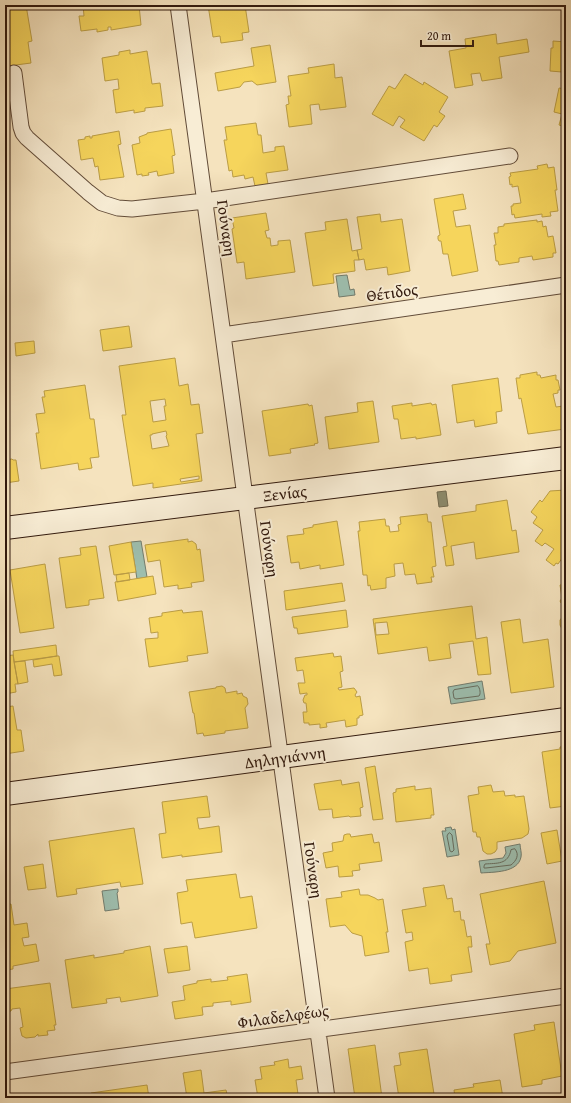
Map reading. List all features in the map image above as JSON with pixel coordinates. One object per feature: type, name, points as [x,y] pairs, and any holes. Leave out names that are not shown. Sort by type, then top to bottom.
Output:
[{"type":"street","name":"Γούναρη","points":[[178,5],[327,1098]]},
{"type":"street","points":[[14,73],[23,133],[53,162],[88,192],[102,203],[118,208],[132,209],[205,201],[510,156]]},
{"type":"street","name":"Θέτιδος","points":[[223,335],[566,285]]},
{"type":"street","name":"Ξενίας","points":[[5,528],[566,458]]},
{"type":"street","name":"Δηληγιάννη","points":[[5,794],[566,719]]},
{"type":"street","name":"Φιλαδελφέως","points":[[5,1072],[566,996]]},
{"type":"water","points":[[347,275],[350,290],[354,289],[355,295],[339,297],[336,276]]},
{"type":"water","points":[[141,541],[147,577],[137,579],[131,542]]},
{"type":"water","points":[[482,681],[485,699],[451,704],[448,687]]},
{"type":"water","points":[[451,827],[452,830],[455,829],[459,855],[447,857],[442,831],[446,831],[445,828]]},
{"type":"water","points":[[520,844],[521,857],[515,866],[504,871],[481,873],[479,861],[503,858],[506,853],[505,847]]},
{"type":"water","points":[[118,889],[119,909],[105,911],[102,891]]},
{"type":"building: Homes","points":[[5,5],[26,5],[32,41],[28,42],[31,63],[8,66],[5,45]]},
{"type":"building: Homes","points":[[83,5],[139,5],[141,25],[111,30],[111,27],[108,27],[108,30],[97,32],[97,29],[81,31],[79,16],[84,16]]},
{"type":"building: Homes","points":[[208,5],[245,5],[249,32],[242,33],[243,40],[221,43],[220,36],[213,37]]},
{"type":"building: Homes","points":[[496,34],[497,44],[527,39],[529,52],[499,57],[502,78],[482,81],[480,73],[471,74],[473,85],[455,88],[449,51],[466,48],[465,39]]},
{"type":"building: Homes","points":[[553,41],[566,42],[566,75],[562,75],[562,72],[550,71],[551,48],[553,48]]},
{"type":"building: Homes","points":[[270,45],[276,82],[257,85],[252,81],[244,82],[240,87],[218,91],[215,73],[254,66],[251,48]]},
{"type":"building: Homes","points":[[130,50],[130,54],[147,51],[152,84],[160,83],[163,106],[145,108],[145,111],[134,113],[134,110],[116,113],[113,90],[119,89],[118,79],[105,81],[102,58],[119,55],[119,52]]},
{"type":"building: Homes","points":[[334,64],[335,78],[342,77],[346,107],[320,110],[319,104],[310,105],[312,124],[289,127],[286,105],[289,104],[288,96],[291,96],[288,76],[309,73],[308,68]]},
{"type":"building: Homes","points":[[405,74],[423,85],[424,82],[448,97],[439,112],[445,116],[437,127],[434,125],[424,141],[400,127],[405,120],[399,116],[393,126],[372,114],[389,86],[395,89]]},
{"type":"building: Homes","points":[[559,88],[566,89],[566,127],[559,125],[562,114],[554,112]]},
{"type":"building: Homes","points":[[256,123],[258,135],[261,135],[263,153],[275,151],[275,147],[284,146],[288,170],[266,173],[268,184],[255,186],[253,177],[245,179],[244,175],[233,177],[232,170],[229,171],[224,140],[227,140],[225,127]]},
{"type":"building: Homes","points":[[171,129],[175,155],[172,156],[174,173],[158,176],[157,171],[148,173],[149,175],[137,175],[132,145],[140,143],[139,137],[147,133]]},
{"type":"building: Homes","points":[[119,131],[121,144],[118,145],[124,177],[100,180],[98,166],[95,167],[93,158],[81,160],[78,140],[85,139],[85,137],[90,136],[90,138],[92,138],[92,136]]},
{"type":"building: Homes","points":[[547,164],[548,168],[554,167],[558,211],[550,212],[551,216],[542,217],[542,214],[515,218],[514,214],[512,215],[511,206],[513,206],[513,204],[521,203],[518,186],[512,187],[512,184],[510,185],[510,173],[538,169],[537,166]]},
{"type":"building: Homes","points":[[463,194],[466,209],[453,211],[456,227],[470,225],[478,271],[452,276],[448,254],[443,254],[441,241],[438,239],[438,236],[440,235],[434,199]]},
{"type":"building: Homes","points":[[266,213],[269,230],[265,231],[267,238],[270,238],[271,246],[278,245],[278,241],[290,240],[295,272],[246,279],[244,262],[237,263],[232,229],[234,228],[232,218]]},
{"type":"building: Homes","points":[[380,214],[381,222],[402,219],[410,271],[388,275],[387,267],[366,270],[364,259],[359,260],[357,250],[362,249],[357,217]]},
{"type":"building: Homes","points":[[347,219],[352,251],[357,250],[359,260],[354,260],[355,271],[333,274],[334,283],[313,286],[305,233],[326,230],[325,222]]},
{"type":"building: Homes","points":[[537,220],[537,222],[542,221],[543,227],[546,226],[548,237],[553,236],[556,253],[553,253],[553,257],[533,260],[532,256],[519,258],[519,262],[499,265],[498,261],[496,261],[494,245],[496,245],[494,233],[498,233],[498,227],[504,226],[504,224]]},
{"type":"building: Homes","points":[[129,326],[132,347],[103,351],[100,330]]},
{"type":"building: Homes","points":[[34,341],[35,353],[16,356],[15,343]]},
{"type":"building: Homes","points":[[175,358],[179,386],[188,384],[191,405],[199,404],[203,433],[196,434],[202,481],[153,488],[153,483],[133,486],[122,415],[126,415],[119,366]],"holes":[[[165,399],[166,406],[164,406],[166,420],[153,422],[150,401]],[[166,431],[169,446],[152,449],[150,435]],[[199,476],[199,479],[181,482],[180,479]]]},
{"type":"building: Homes","points":[[537,372],[537,375],[540,375],[541,378],[556,375],[556,380],[558,380],[560,390],[558,390],[558,393],[553,394],[556,407],[563,406],[566,422],[564,423],[565,429],[528,434],[521,398],[519,399],[516,378],[520,378],[520,375]]},
{"type":"building: Homes","points":[[498,378],[502,411],[496,412],[497,423],[475,427],[474,420],[457,423],[452,385]]},
{"type":"building: Homes","points":[[85,385],[90,419],[94,419],[99,457],[90,458],[92,468],[79,470],[78,463],[41,469],[36,433],[39,433],[36,414],[45,413],[42,397],[45,397],[44,391]]},
{"type":"building: Homes","points":[[373,401],[379,442],[329,449],[325,417],[358,412],[357,403]]},
{"type":"building: Homes","points":[[412,403],[412,406],[431,403],[432,405],[436,404],[441,435],[416,439],[416,437],[401,439],[398,419],[394,419],[392,406]]},
{"type":"building: Homes","points":[[308,404],[309,406],[312,405],[318,443],[314,444],[315,445],[290,449],[291,453],[269,456],[262,411]]},
{"type":"building: Homes","points":[[5,460],[16,460],[19,481],[5,483]]},
{"type":"building: Homes","points":[[566,490],[566,559],[563,557],[558,564],[556,563],[554,566],[546,560],[554,549],[545,543],[542,546],[535,541],[543,530],[533,523],[537,517],[531,512],[540,500],[542,502],[550,491]]},
{"type":"building: Homes","points":[[507,500],[512,531],[516,530],[519,552],[476,559],[474,542],[451,546],[454,565],[446,566],[443,547],[447,546],[442,516],[476,511],[476,505]]},
{"type":"building: Homes","points":[[427,514],[428,522],[431,522],[436,566],[432,567],[434,577],[431,577],[432,582],[417,584],[415,574],[405,575],[403,563],[394,564],[395,576],[386,578],[386,588],[371,590],[370,585],[368,586],[367,575],[363,575],[358,531],[360,531],[359,522],[385,519],[386,526],[389,526],[390,532],[399,531],[398,525],[401,524],[400,517]]},
{"type":"building: Homes","points":[[337,521],[344,565],[320,569],[320,565],[300,569],[299,562],[291,563],[287,536],[304,534],[303,529],[313,527],[313,525]]},
{"type":"building: Homes","points":[[188,539],[188,542],[192,541],[196,544],[197,550],[200,549],[204,581],[191,583],[192,587],[178,589],[178,585],[164,587],[160,560],[148,562],[145,545]]},
{"type":"building: Homes","points":[[131,542],[136,572],[114,575],[109,546]]},
{"type":"building: Homes","points":[[96,546],[104,598],[89,600],[89,605],[66,608],[59,558],[81,555],[80,548]]},
{"type":"building: Homes","points":[[45,564],[54,628],[20,633],[10,570]]},
{"type":"building: Homes","points":[[129,573],[130,580],[117,582],[116,575]]},
{"type":"building: Homes","points":[[153,576],[156,594],[118,601],[115,582]]},
{"type":"building: Homes","points":[[342,583],[345,601],[286,610],[284,591]]},
{"type":"building: Homes","points":[[566,584],[566,632],[560,625],[560,620],[564,615],[563,603],[560,601],[562,598],[560,585]]},
{"type":"building: Homes","points":[[472,606],[476,639],[487,637],[491,674],[478,675],[473,641],[449,644],[451,658],[429,661],[427,647],[378,654],[373,619]],"holes":[[[387,622],[389,634],[376,635],[375,623]]]},
{"type":"building: Homes","points":[[182,610],[183,613],[202,611],[208,653],[187,656],[188,661],[149,667],[145,639],[158,638],[158,632],[151,633],[149,618],[162,616],[162,613]]},
{"type":"building: Homes","points":[[346,610],[348,627],[298,634],[297,628],[294,628],[292,617]]},
{"type":"building: Homes","points":[[520,619],[523,643],[548,639],[554,687],[511,693],[501,622]]},
{"type":"building: Homes","points":[[56,645],[57,656],[14,662],[13,651]]},
{"type":"building: Homes","points":[[333,653],[334,657],[341,656],[343,671],[340,672],[342,687],[338,688],[339,690],[354,688],[357,692],[355,695],[356,697],[360,696],[363,715],[357,718],[357,725],[346,727],[345,720],[326,723],[327,727],[320,728],[320,724],[309,725],[309,723],[304,723],[303,712],[307,712],[306,703],[304,703],[303,700],[307,693],[300,694],[298,683],[305,683],[303,670],[297,671],[295,658]]},
{"type":"building: Homes","points":[[13,655],[18,684],[15,684],[16,692],[5,694],[5,656]]},
{"type":"building: Homes","points":[[59,656],[62,675],[54,676],[52,664],[34,667],[33,660]]},
{"type":"building: Homes","points":[[25,661],[28,682],[18,684],[14,662]]},
{"type":"building: Homes","points":[[222,686],[225,688],[226,693],[237,691],[237,694],[242,693],[243,696],[247,698],[248,704],[245,708],[248,728],[204,736],[203,733],[197,734],[189,692]]},
{"type":"building: Homes","points":[[13,706],[17,730],[21,730],[24,751],[5,754],[5,707]]},
{"type":"building: Homes","points":[[566,746],[566,806],[550,808],[542,752],[560,749],[560,747]]},
{"type":"building: Homes","points":[[375,766],[383,819],[373,820],[365,768]]},
{"type":"building: Homes","points":[[341,780],[342,785],[359,782],[363,807],[360,808],[361,816],[333,818],[332,809],[319,810],[314,784]]},
{"type":"building: Homes","points":[[491,785],[493,792],[504,791],[505,796],[524,796],[529,829],[528,834],[522,838],[497,842],[497,849],[495,852],[487,854],[483,851],[480,837],[477,837],[476,832],[473,832],[468,796],[479,794],[478,787]]},
{"type":"building: Homes","points":[[415,786],[415,790],[431,788],[434,815],[431,815],[431,818],[396,822],[393,793],[396,792],[396,789]]},
{"type":"building: Homes","points":[[207,796],[210,817],[197,818],[199,829],[219,826],[222,852],[162,858],[159,834],[166,833],[162,802]]},
{"type":"building: Homes","points":[[134,828],[143,884],[121,887],[120,882],[76,889],[77,894],[57,897],[49,841]]},
{"type":"building: Homes","points":[[557,830],[562,861],[547,864],[541,833]]},
{"type":"building: Homes","points":[[350,834],[351,837],[372,834],[374,843],[379,842],[382,861],[359,864],[360,870],[352,871],[353,876],[339,877],[338,866],[326,868],[323,853],[333,851],[332,843],[343,841],[344,835]]},
{"type":"building: Homes","points":[[43,864],[46,888],[28,890],[24,867]]},
{"type":"building: Homes","points":[[236,874],[240,898],[252,896],[257,928],[195,938],[192,922],[181,924],[177,893],[188,891],[186,880]]},
{"type":"building: Homes","points":[[544,881],[556,943],[518,951],[510,961],[490,965],[486,944],[490,944],[480,894]]},
{"type":"building: Homes","points":[[444,885],[447,899],[452,898],[454,912],[460,911],[461,920],[464,920],[467,937],[471,936],[472,947],[468,947],[472,972],[451,975],[452,981],[430,984],[428,968],[409,971],[405,942],[413,940],[412,932],[406,933],[402,910],[426,906],[423,888]]},
{"type":"building: Homes","points":[[359,889],[360,895],[368,895],[378,900],[383,899],[388,932],[386,932],[389,952],[365,956],[362,936],[352,933],[345,925],[330,927],[326,899],[342,897],[341,892]]},
{"type":"building: Homes","points":[[11,904],[14,925],[27,923],[29,937],[22,938],[24,946],[36,944],[39,961],[13,966],[13,969],[5,970],[5,905]]},
{"type":"building: Homes","points":[[150,946],[158,996],[121,1002],[120,997],[106,999],[107,1003],[72,1008],[65,960],[94,955],[94,958],[124,953],[124,951]]},
{"type":"building: Homes","points":[[187,946],[190,970],[168,973],[164,949]]},
{"type":"building: Homes","points":[[247,974],[251,1002],[231,1005],[231,1001],[213,1003],[213,1006],[202,1007],[203,1015],[175,1019],[172,1002],[185,1000],[183,986],[197,983],[197,981],[211,979],[211,982],[228,980],[227,977]]},
{"type":"building: Homes","points":[[50,983],[56,1025],[54,1025],[55,1030],[47,1031],[48,1035],[38,1036],[38,1034],[35,1037],[26,1038],[22,1036],[20,1028],[23,1027],[20,1008],[5,1011],[5,989]]},
{"type":"building: Homes","points":[[554,1022],[562,1076],[542,1080],[542,1084],[522,1087],[514,1034],[535,1030],[534,1025]]},
{"type":"building: Homes","points":[[375,1045],[382,1098],[355,1098],[348,1049]]},
{"type":"building: Homes","points":[[427,1049],[434,1094],[414,1098],[399,1098],[394,1066],[401,1065],[399,1053]]},
{"type":"building: Homes","points":[[288,1059],[289,1068],[301,1066],[303,1079],[296,1080],[298,1094],[273,1098],[258,1098],[255,1080],[262,1079],[260,1067],[275,1065],[274,1062]]},
{"type":"building: Homes","points":[[201,1070],[204,1093],[226,1090],[228,1098],[187,1098],[183,1073]]},
{"type":"building: Homes","points":[[500,1080],[503,1098],[455,1098],[454,1090],[474,1087],[473,1084]]},
{"type":"building: Homes","points":[[147,1085],[149,1098],[92,1098],[91,1093]]},
{"type":"building: Industry","points":[[446,491],[448,506],[439,507],[437,492]]}]
